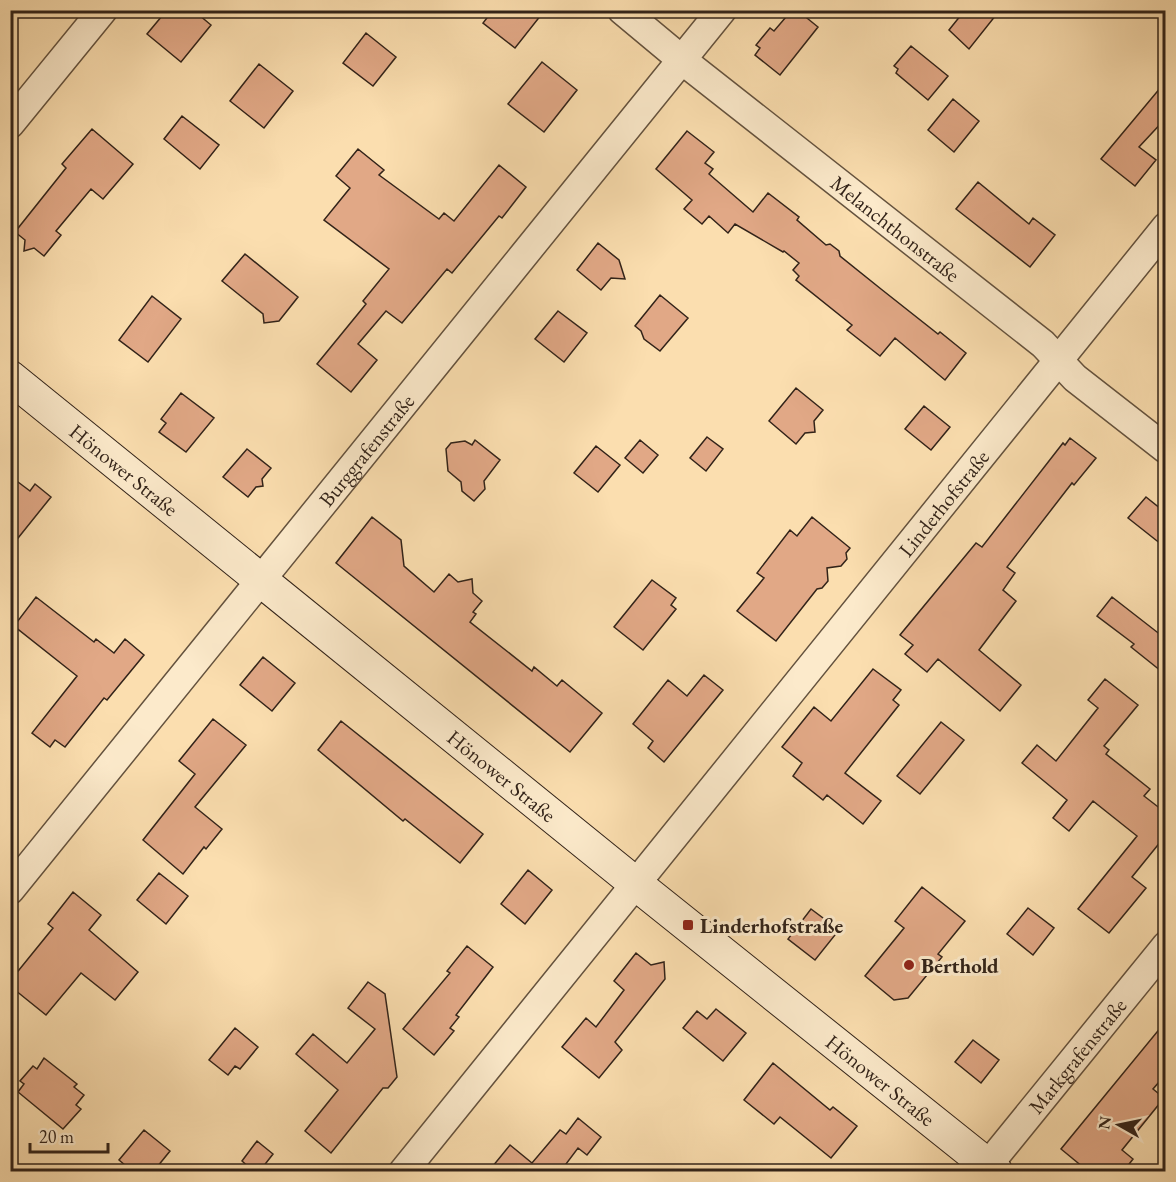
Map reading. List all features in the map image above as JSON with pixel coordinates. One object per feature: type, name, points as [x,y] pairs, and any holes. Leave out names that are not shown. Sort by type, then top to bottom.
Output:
[{"type":"main road","name":"Hönower Straße","points":[[10,377],[636,884],[992,1168]]},
{"type":"street","points":[[10,124],[103,10]]},
{"type":"street","name":"Melanchthonstraße","points":[[622,10],[682,60],[1043,344],[1075,378],[1166,449]]},
{"type":"street","name":"Burggrafenstraße","points":[[10,890],[722,10]]},
{"type":"street","name":"Linderhofstraße","points":[[403,1172],[1166,227]]},
{"type":"street","name":"Markgrafenstraße","points":[[992,1168],[1166,946]]},
{"type":"building","points":[[167,10],[193,10],[211,25],[181,62],[147,34]]},
{"type":"building","points":[[493,10],[545,10],[515,48],[483,23]]},
{"type":"building","points":[[792,10],[797,10],[818,27],[780,75],[755,55],[760,48],[756,45],[770,28],[774,31]]},
{"type":"building","points":[[965,10],[1000,10],[969,49],[949,30]]},
{"type":"building","points":[[366,33],[396,57],[373,86],[343,63]]},
{"type":"building","points":[[911,46],[948,76],[928,100],[896,73],[898,69],[894,66]]},
{"type":"building","points":[[542,62],[577,90],[544,132],[508,104]]},
{"type":"building","points":[[259,64],[293,91],[264,128],[230,101]]},
{"type":"building","points":[[1166,81],[1166,118],[1139,147],[1156,160],[1135,186],[1101,159]]},
{"type":"building","points":[[953,99],[979,121],[954,152],[928,130]]},
{"type":"building","points":[[182,116],[219,145],[200,169],[164,139]]},
{"type":"building","points":[[92,129],[133,164],[103,199],[91,189],[56,231],[61,235],[44,256],[34,248],[24,251],[25,240],[15,232],[66,168],[62,164]]},
{"type":"building","points":[[687,131],[714,152],[705,163],[713,169],[709,174],[753,212],[768,193],[799,217],[797,220],[826,245],[830,244],[839,251],[840,256],[881,289],[966,353],[945,380],[895,338],[880,356],[847,330],[852,325],[796,280],[799,276],[793,270],[799,263],[784,251],[735,224],[728,233],[709,216],[702,224],[684,209],[692,200],[656,169]]},
{"type":"building","points":[[358,149],[384,170],[379,175],[439,219],[444,213],[454,221],[499,165],[526,187],[502,218],[499,216],[452,273],[447,269],[402,323],[386,311],[358,344],[377,360],[351,392],[317,364],[366,304],[363,301],[389,269],[324,220],[350,188],[336,176]]},
{"type":"building","points":[[978,182],[1029,224],[1033,218],[1055,235],[1030,267],[956,209]]},
{"type":"building","points":[[598,243],[619,260],[625,279],[611,278],[601,290],[577,270]]},
{"type":"building","points":[[245,254],[298,297],[279,321],[264,323],[263,314],[222,281]]},
{"type":"building","points":[[660,295],[688,318],[660,351],[644,339],[641,331],[635,326]]},
{"type":"building","points":[[152,296],[181,319],[148,362],[119,340]]},
{"type":"building","points":[[558,311],[587,333],[564,362],[535,339]]},
{"type":"building","points":[[796,388],[823,410],[814,421],[815,432],[805,433],[796,444],[769,421]]},
{"type":"building","points":[[181,393],[214,418],[186,452],[159,432],[166,423],[161,419]]},
{"type":"building","points":[[924,406],[950,427],[931,450],[905,429]]},
{"type":"building","points":[[707,437],[723,449],[706,471],[690,458]]},
{"type":"building","points":[[1070,438],[1096,458],[1074,485],[1072,483],[1007,567],[1015,573],[1003,590],[1016,601],[979,650],[1021,685],[1000,711],[938,659],[927,672],[905,654],[913,645],[900,635],[976,543],[982,547],[1063,443],[1065,445]]},
{"type":"building","points":[[475,440],[500,460],[484,481],[485,489],[474,501],[462,491],[461,482],[448,471],[446,449],[451,443],[465,441],[472,445]]},
{"type":"building","points":[[640,440],[658,455],[643,473],[625,458]]},
{"type":"building","points":[[596,446],[620,465],[598,492],[574,473]]},
{"type":"building","points":[[247,449],[271,468],[262,479],[263,486],[256,487],[248,497],[223,477]]},
{"type":"building","points":[[10,476],[30,491],[35,484],[51,497],[10,548]]},
{"type":"building","points":[[1146,497],[1166,513],[1166,548],[1128,518]]},
{"type":"building","points":[[372,517],[401,540],[404,566],[434,592],[449,574],[458,582],[472,579],[473,593],[482,601],[473,612],[476,614],[470,622],[532,671],[534,667],[557,686],[562,680],[602,713],[570,752],[336,563]]},
{"type":"building","points":[[812,517],[850,548],[846,553],[847,559],[841,566],[827,568],[828,581],[822,588],[817,589],[776,641],[737,611],[764,578],[757,573],[790,530],[797,536]]},
{"type":"building","points":[[652,580],[676,598],[671,605],[676,609],[643,650],[614,627]]},
{"type":"building","points":[[36,597],[94,642],[96,639],[114,653],[125,639],[144,655],[107,700],[104,698],[65,747],[55,740],[50,747],[32,733],[77,676],[14,626]]},
{"type":"building","points":[[1112,597],[1166,639],[1166,675],[1131,647],[1134,644],[1097,616]]},
{"type":"building","points":[[263,657],[295,683],[272,711],[240,685]]},
{"type":"building","points":[[873,669],[901,690],[893,700],[899,705],[845,773],[881,801],[863,824],[827,795],[823,800],[793,776],[802,763],[782,747],[814,707],[831,721]]},
{"type":"building","points":[[704,675],[723,690],[664,762],[648,748],[653,741],[633,724],[668,680],[687,696]]},
{"type":"building","points":[[1105,679],[1138,705],[1104,746],[1109,750],[1106,754],[1150,789],[1144,796],[1166,813],[1166,835],[1132,877],[1146,888],[1109,933],[1078,909],[1137,836],[1093,801],[1069,831],[1053,818],[1067,800],[1022,763],[1037,745],[1056,761],[1098,708],[1088,700]]},
{"type":"building","points":[[213,719],[246,745],[195,807],[222,829],[206,849],[204,847],[183,874],[143,840],[195,774],[179,761]]},
{"type":"building","points":[[341,721],[483,834],[460,863],[405,819],[403,821],[318,750]]},
{"type":"building","points":[[941,722],[964,740],[920,794],[897,776]]},
{"type":"building","points":[[528,870],[552,890],[525,924],[501,904]]},
{"type":"building","points":[[159,873],[188,896],[166,924],[137,900]]},
{"type":"building","points":[[922,887],[965,921],[938,954],[942,957],[908,998],[894,1000],[865,976],[904,928],[895,921]]},
{"type":"building","points":[[73,892],[101,915],[89,930],[138,972],[115,1000],[81,973],[46,1015],[10,986],[10,981],[53,928],[48,924]]},
{"type":"building","points":[[1028,908],[1054,928],[1033,955],[1007,934]]},
{"type":"building","points":[[811,909],[839,930],[815,960],[788,939]]},
{"type":"building","points":[[467,946],[493,967],[456,1015],[459,1017],[450,1028],[454,1031],[434,1055],[403,1029],[450,973],[447,971]]},
{"type":"building","points":[[636,953],[651,965],[664,962],[665,979],[615,1042],[622,1050],[599,1078],[562,1047],[586,1018],[596,1027],[624,990],[614,981]]},
{"type":"building","points":[[368,982],[385,994],[397,1077],[388,1088],[383,1088],[331,1153],[305,1131],[338,1090],[296,1054],[313,1034],[347,1063],[375,1029],[348,1008]]},
{"type":"building","points":[[716,1009],[746,1033],[723,1061],[683,1028],[697,1011],[707,1019]]},
{"type":"building","points":[[1166,1021],[1166,1074],[1153,1089],[1164,1098],[1122,1150],[1133,1159],[1123,1172],[1089,1172],[1061,1149]]},
{"type":"building","points":[[235,1028],[258,1047],[240,1069],[235,1066],[228,1075],[209,1060]]},
{"type":"building","points":[[973,1040],[999,1060],[981,1083],[955,1062]]},
{"type":"building","points":[[44,1058],[77,1084],[74,1087],[84,1095],[76,1105],[81,1109],[63,1129],[18,1092],[24,1084],[20,1081],[33,1066],[37,1069]]},
{"type":"building","points":[[773,1063],[830,1110],[833,1107],[857,1126],[831,1158],[780,1117],[774,1124],[744,1100]]},
{"type":"building","points":[[578,1118],[601,1137],[587,1155],[578,1148],[560,1172],[488,1172],[510,1145],[532,1163],[560,1130],[566,1134]]},
{"type":"building","points":[[144,1130],[170,1151],[153,1172],[133,1172],[119,1160]]},
{"type":"building","points":[[257,1141],[273,1154],[259,1172],[254,1172],[242,1161]]},
{"type":"place","name":"Linderhofstraße","points":[[688,925]]},
{"type":"place","name":"Berthold","points":[[909,965]]}]
